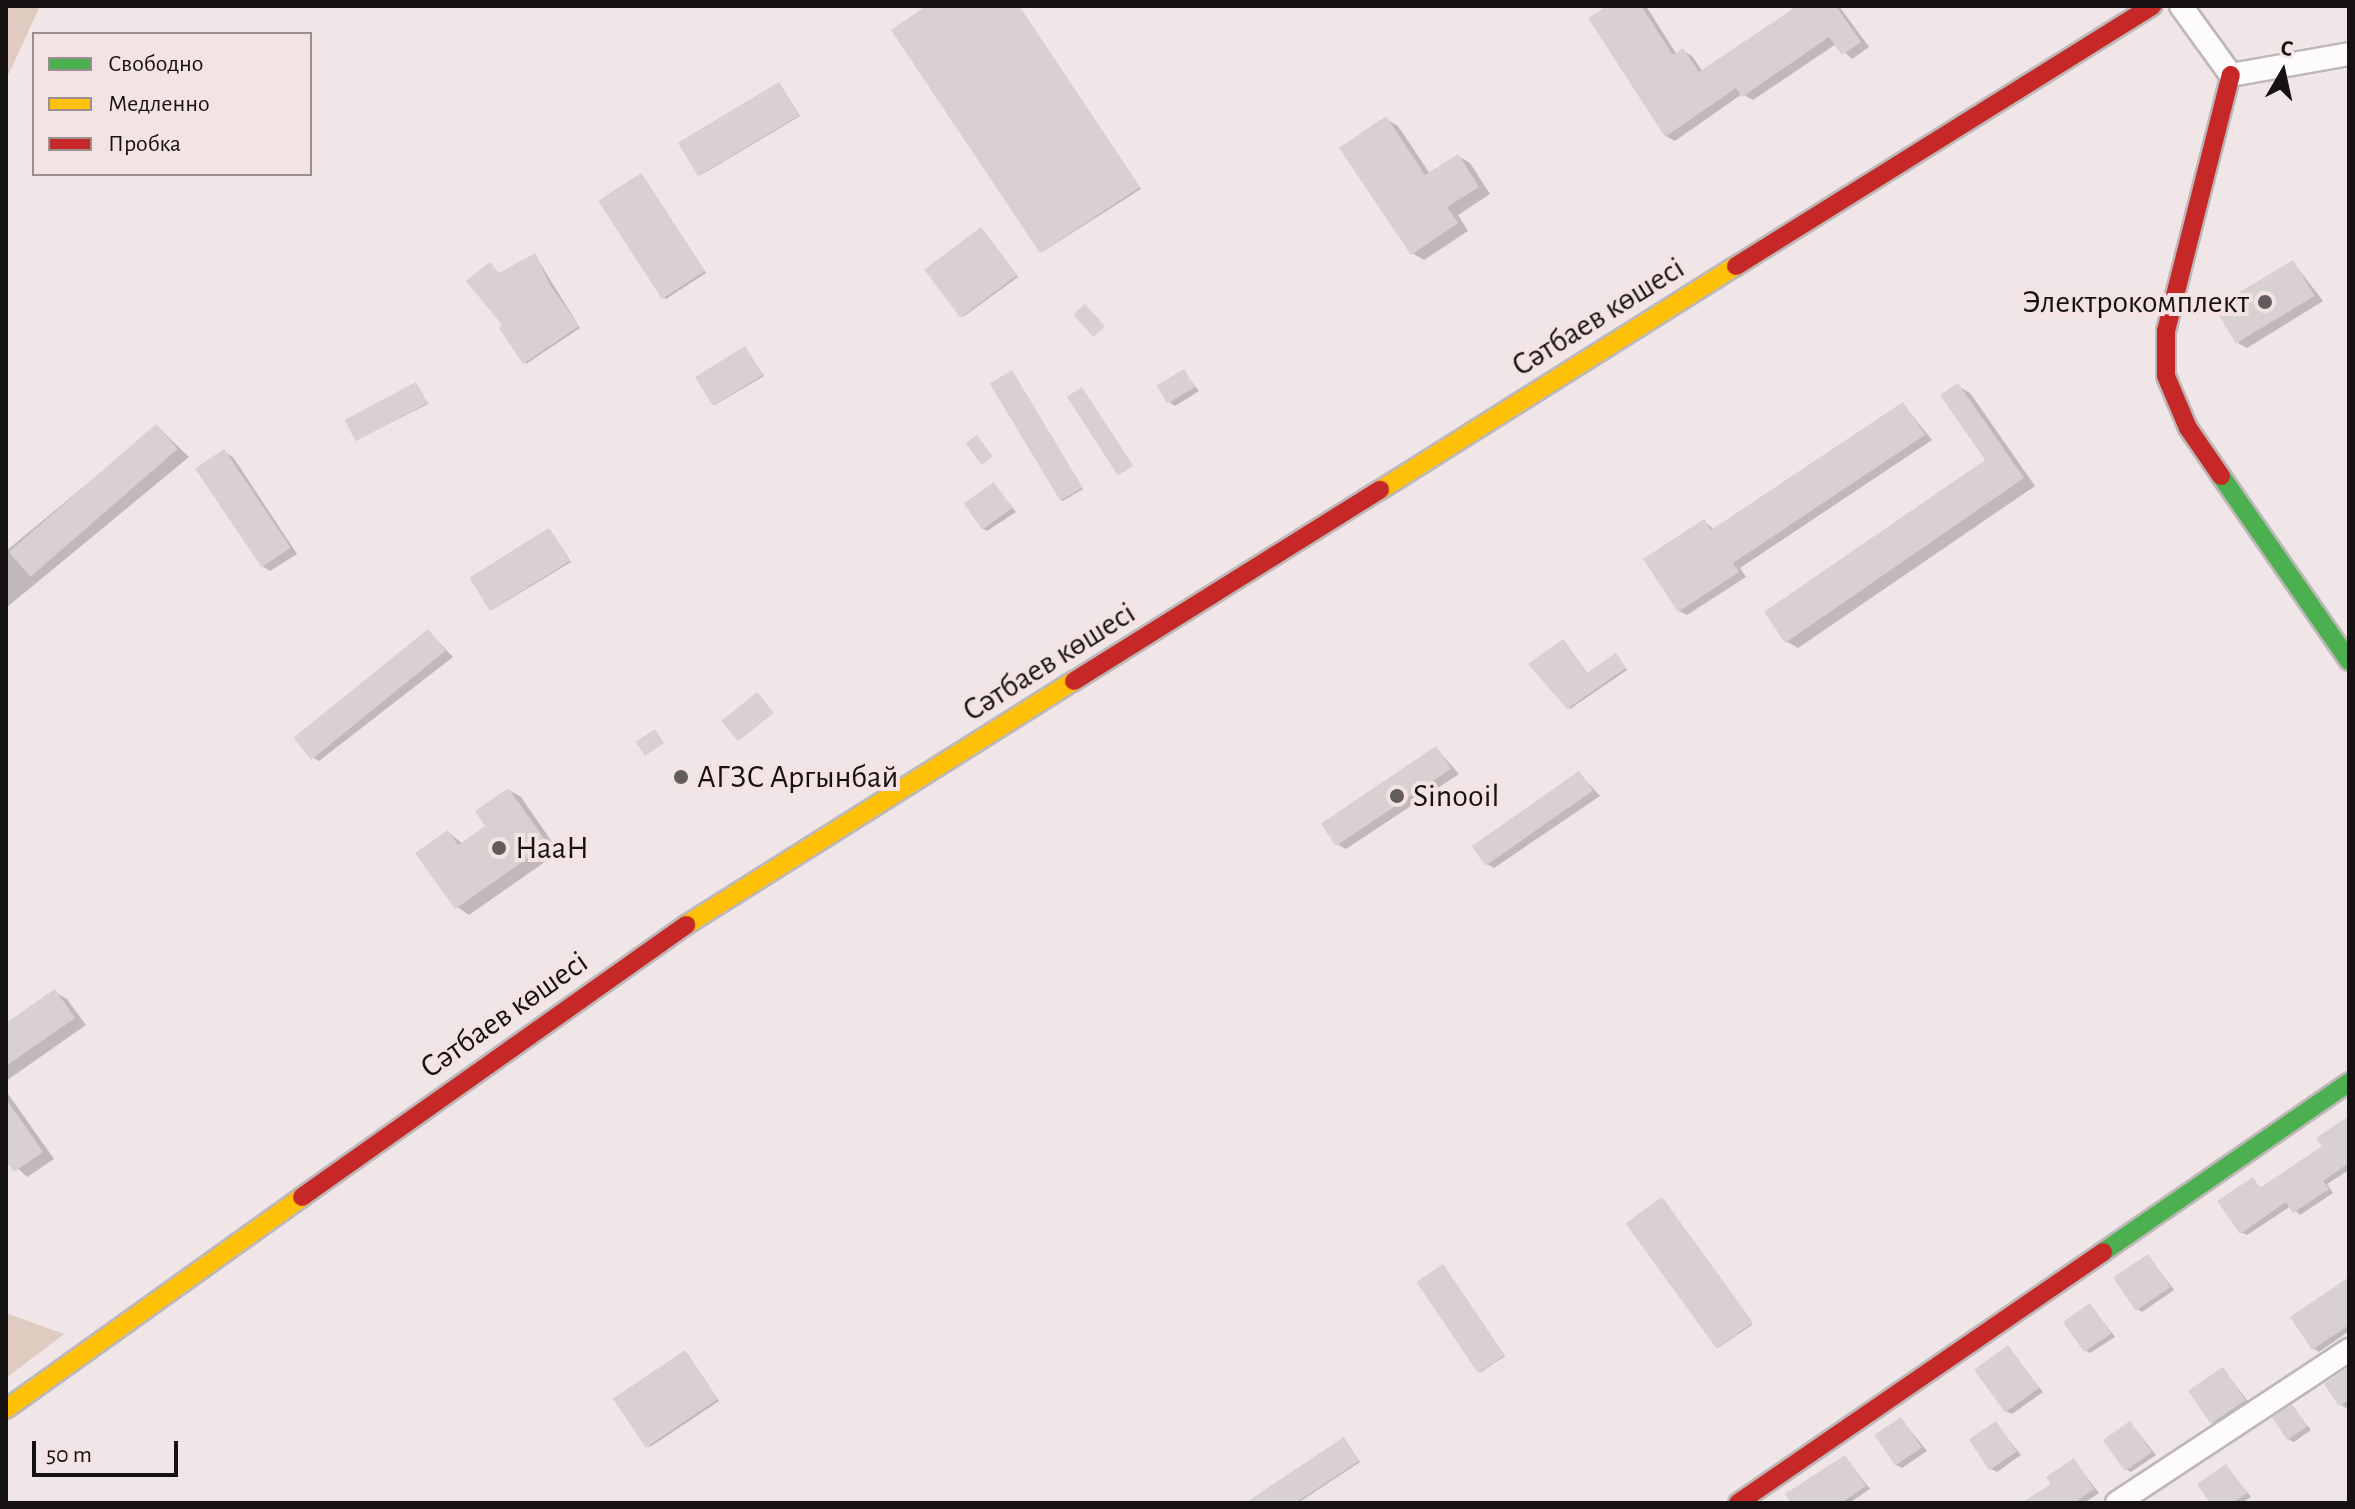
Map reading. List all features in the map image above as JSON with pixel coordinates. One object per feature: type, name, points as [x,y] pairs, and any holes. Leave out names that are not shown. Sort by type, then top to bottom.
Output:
[{"type":"main road","name":"Сәтбаев көшесі","points":[[6,1409],[661,940],[2152,6]]},
{"type":"main road","points":[[2231,75],[2166,331],[2166,376],[2188,428],[2349,661]]},
{"type":"main road","points":[[1738,1503],[2349,1082]]},
{"type":"street","points":[[2181,6],[2231,75],[2349,54]]},
{"type":"street","points":[[2117,1503],[2349,1350]]},
{"type":"shaded area","points":[[6,6],[40,6],[6,80]]},
{"type":"shaded area","points":[[6,1313],[64,1334],[6,1378]]},
{"type":"building","points":[[926,6],[1019,6],[1140,187],[1040,253],[891,30]]},
{"type":"building","points":[[1607,6],[1641,6],[1673,55],[1683,48],[1699,72],[1797,6],[1836,6],[1861,42],[1842,55],[1829,37],[1742,97],[1736,88],[1665,137],[1588,18]]},
{"type":"building","points":[[779,82],[799,115],[698,176],[678,143]]},
{"type":"building","points":[[1386,116],[1425,175],[1458,154],[1479,187],[1447,207],[1458,223],[1411,255],[1339,148]]},
{"type":"building","points":[[641,173],[705,271],[662,299],[598,201]]},
{"type":"building","points":[[981,227],[1017,275],[960,318],[924,270]]},
{"type":"building","points":[[535,253],[550,285],[579,326],[523,364],[499,328],[502,325],[466,281],[490,262],[499,273]]},
{"type":"building","name":"Электрокомплект","points":[[2293,260],[2315,296],[2236,343],[2214,307]]},
{"type":"building","points":[[1085,304],[1105,326],[1093,337],[1073,315]]},
{"type":"building","points":[[745,346],[763,375],[713,406],[695,377]]},
{"type":"building","points":[[1184,369],[1195,387],[1167,403],[1157,385]]},
{"type":"building","points":[[1012,370],[1083,487],[1060,501],[990,383]]},
{"type":"building","points":[[416,382],[427,403],[356,441],[344,420]]},
{"type":"building","points":[[1958,383],[2024,478],[1785,643],[1764,612],[1985,460],[1940,395]]},
{"type":"building","points":[[1082,387],[1133,466],[1118,476],[1067,397]]},
{"type":"building","points":[[1903,402],[1925,435],[1733,563],[1739,572],[1678,612],[1643,559],[1704,519],[1711,530]]},
{"type":"building","points":[[156,424],[178,449],[30,577],[9,552]]},
{"type":"building","points":[[977,435],[993,457],[982,465],[966,443]]},
{"type":"building","points":[[224,449],[291,548],[262,567],[195,469]]},
{"type":"building","points":[[994,482],[1012,508],[982,529],[964,503]]},
{"type":"building","points":[[549,528],[570,561],[490,611],[469,578]]},
{"type":"building","points":[[428,629],[446,651],[311,760],[294,738]]},
{"type":"building","points":[[1563,639],[1587,673],[1616,653],[1626,668],[1567,709],[1528,664]]},
{"type":"building","points":[[757,692],[773,712],[738,741],[721,721]]},
{"type":"building","points":[[655,729],[664,743],[645,756],[636,742]]},
{"type":"building","points":[[1436,746],[1451,768],[1336,846],[1321,824]]},
{"type":"building","points":[[1579,771],[1593,791],[1485,866],[1472,846]]},
{"type":"building","points":[[508,788],[548,844],[455,909],[415,853],[448,830],[458,845],[485,826],[475,811]]},
{"type":"building","points":[[55,989],[75,1018],[6,1066],[6,1023]]},
{"type":"building","points":[[6,1099],[43,1152],[14,1172],[6,1161]]},
{"type":"building","points":[[2349,1116],[2349,1163],[2323,1181],[2329,1189],[2293,1213],[2286,1202],[2240,1234],[2217,1201],[2253,1177],[2260,1188],[2322,1146],[2316,1138]]},
{"type":"building","points":[[1662,1197],[1753,1322],[1717,1349],[1626,1223]]},
{"type":"building","points":[[2148,1254],[2170,1287],[2136,1311],[2113,1277]]},
{"type":"building","points":[[1443,1264],[1505,1355],[1478,1373],[1416,1282]]},
{"type":"building","points":[[2349,1277],[2349,1325],[2312,1350],[2290,1317]]},
{"type":"building","points":[[2090,1303],[2111,1333],[2084,1352],[2063,1322]]},
{"type":"building","points":[[2008,1345],[2039,1388],[2005,1413],[1974,1370]]},
{"type":"building","points":[[685,1350],[718,1399],[646,1448],[613,1399]]},
{"type":"building","points":[[2223,1367],[2245,1400],[2211,1424],[2188,1390]]},
{"type":"building","points":[[2349,1367],[2349,1400],[2339,1406],[2324,1384]]},
{"type":"building","points":[[2292,1404],[2307,1426],[2287,1440],[2272,1417]]},
{"type":"building","points":[[1901,1417],[1922,1448],[1895,1466],[1874,1435]]},
{"type":"building","points":[[1996,1421],[2017,1452],[1989,1470],[1969,1439]]},
{"type":"building","points":[[2130,1421],[2152,1452],[2125,1471],[2103,1440]]},
{"type":"building","points":[[1344,1437],[1359,1461],[1295,1503],[1245,1503]]},
{"type":"building","points":[[1845,1455],[1866,1486],[1841,1503],[1791,1503],[1785,1494]]},
{"type":"building","points":[[2074,1458],[2094,1489],[2074,1503],[2021,1503],[2051,1484],[2046,1477]]},
{"type":"building","points":[[2226,1464],[2247,1493],[2232,1503],[2210,1503],[2197,1484]]},
{"type":"traffic: fast","points":[[2221,476],[2349,661]]},
{"type":"traffic: fast","points":[[2103,1252],[2349,1082]]},
{"type":"traffic: slow","points":[[1380,490],[1736,266]]},
{"type":"traffic: slow","points":[[686,925],[1074,681]]},
{"type":"traffic: slow","points":[[6,1409],[302,1197]]},
{"type":"traffic: jam","points":[[1736,266],[2152,6]]},
{"type":"traffic: jam","points":[[2221,476],[2188,428],[2166,376],[2166,331],[2231,75]]},
{"type":"traffic: jam","points":[[1074,681],[1380,490]]},
{"type":"traffic: jam","points":[[302,1197],[686,925]]},
{"type":"traffic: jam","points":[[1738,1503],[2103,1252]]},
{"type":"place","name":"Электрокомплект","points":[[2265,302]]},
{"type":"place","name":"АГЗС Аргынбай","points":[[681,777]]},
{"type":"place","name":"Sinooil","points":[[1397,796]]},
{"type":"place","name":"НааН","points":[[499,848]]}]
